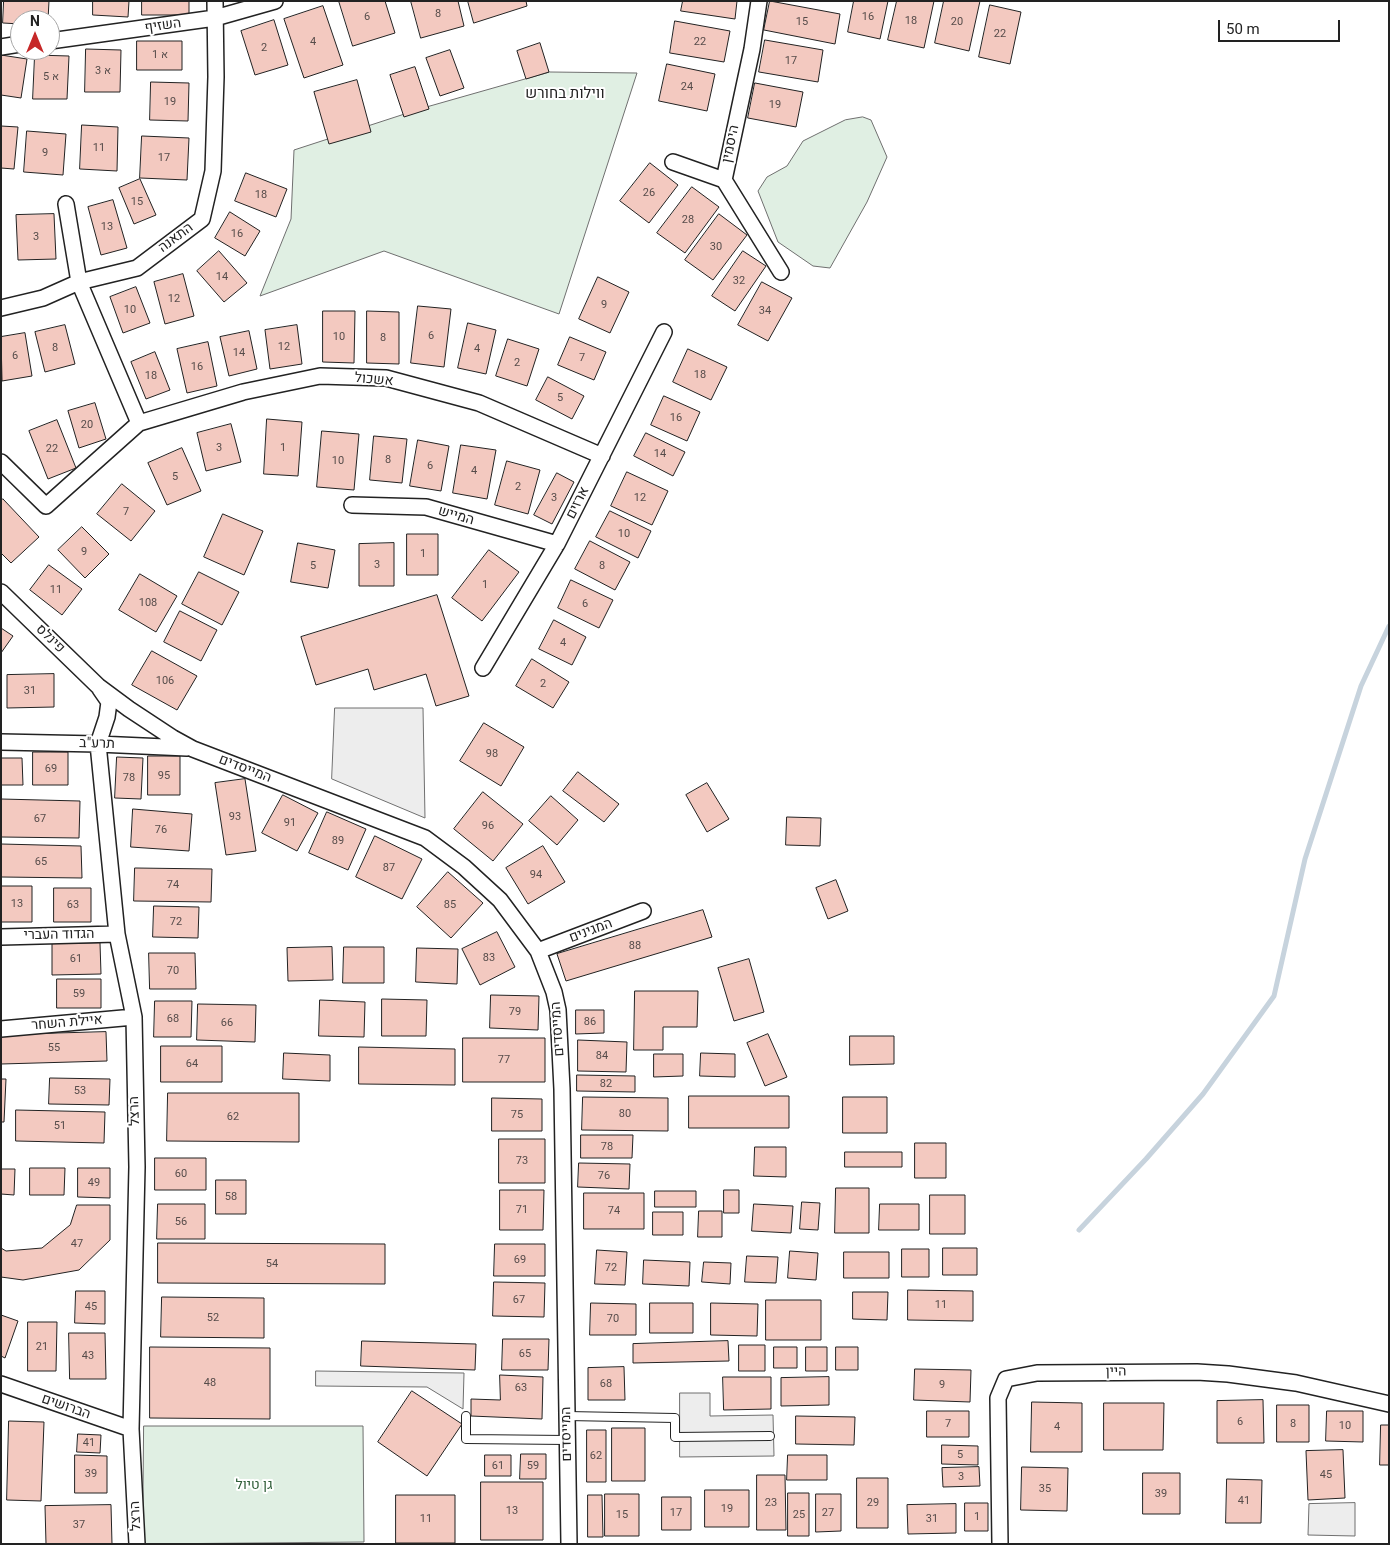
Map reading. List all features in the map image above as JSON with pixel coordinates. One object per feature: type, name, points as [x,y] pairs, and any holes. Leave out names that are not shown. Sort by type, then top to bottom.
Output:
[{"type":"street","name":"התאנה","points":[[1,308],[43,298],[79,282],[137,268],[202,219],[213,170],[216,78],[215,1]]},
{"type":"street","name":"השזיף","points":[[60,40],[215,18],[274,1]]},
{"type":"street","name":"היסמין","points":[[759,1],[752,49],[724,180],[781,272]]},
{"type":"street","points":[[673,162],[724,180]]},
{"type":"street","points":[[66,204],[79,282],[139,423]]},
{"type":"street","name":"ארזים","points":[[483,668],[557,544],[664,332]]},
{"type":"street","name":"אשכול","points":[[1,462],[46,506],[139,423],[243,392],[320,376],[386,378],[479,403],[602,456]]},
{"type":"street","name":"המייש","points":[[352,504],[426,507],[557,544]]},
{"type":"street","name":"פינלס","points":[[1,592],[98,686]]},
{"type":"street","name":"הרצל","points":[[98,686],[109,702],[107,717],[98,744],[117,934],[134,1017],[137,1167],[131,1429],[137,1544]]},
{"type":"street","name":"המייסדים","points":[[98,686],[144,719],[193,749],[425,838],[464,867],[500,900],[538,951],[554,992],[558,1010],[562,1099],[568,1544]]},
{"type":"street","name":"תרע\"ב","points":[[1,742],[98,744],[193,749]]},
{"type":"street","name":"המגינים","points":[[538,951],[643,911]]},
{"type":"street","name":"הגדוד העברי","points":[[1,937],[117,934]]},
{"type":"street","name":"איילת השחר","points":[[1,1029],[134,1017]]},
{"type":"street","name":"היין","points":[[1000,1544],[998,1398],[1006,1379],[1037,1373],[1205,1373],[1296,1383],[1389,1404]]},
{"type":"street","name":"הברושים","points":[[1,1384],[131,1429]]},
{"type":"lane","points":[[466,1416],[466,1439],[567,1440]]},
{"type":"lane","points":[[567,1416],[675,1418],[675,1437],[770,1436]]},
{"type":"green space","points":[[550,72],[637,73],[559,314],[384,251],[260,296],[291,219],[294,150],[423,108]]},
{"type":"green space","points":[[863,117],[871,120],[887,157],[867,202],[830,268],[813,266],[778,242],[758,191],[767,177],[787,166],[803,141],[845,120]]},
{"type":"green space","name":"גן טיול","points":[[144,1426],[363,1426],[364,1542],[143,1544]]},
{"type":"shaded area","points":[[335,708],[423,708],[425,818],[332,779]]},
{"type":"shaded area","points":[[316,1371],[464,1373],[463,1409],[427,1387],[316,1386]]},
{"type":"shaded area","points":[[680,1393],[710,1393],[710,1416],[773,1415],[774,1456],[680,1457]]},
{"type":"shaded area","points":[[1355,1503],[1355,1536],[1308,1535],[1309,1504]]},
{"type":"building","points":[[4,1],[49,1],[49,10],[10,10],[10,23],[3,23]]},
{"type":"building","points":[[93,1],[129,1],[128,17],[93,15]]},
{"type":"building","points":[[142,1],[189,1],[189,15],[142,15]]},
{"type":"building","points":[[339,1],[385,1],[395,33],[353,46]]},
{"type":"building","points":[[411,1],[458,1],[464,26],[421,38]]},
{"type":"building","points":[[468,1],[526,1],[527,6],[474,23]]},
{"type":"building","points":[[683,1],[737,1],[735,19],[681,11]]},
{"type":"building","points":[[770,1],[840,14],[835,44],[764,30]]},
{"type":"building","points":[[854,1],[888,1],[880,39],[848,32]]},
{"type":"building","points":[[897,1],[934,1],[924,48],[888,40]]},
{"type":"building","points":[[944,1],[980,1],[969,51],[935,43]]},
{"type":"building","points":[[990,5],[1021,12],[1010,64],[979,57]]},
{"type":"building","points":[[323,6],[343,65],[304,78],[284,19]]},
{"type":"building","points":[[274,20],[288,65],[255,75],[241,31]]},
{"type":"building","points":[[675,21],[730,31],[724,62],[670,53]]},
{"type":"building","points":[[765,40],[823,50],[818,82],[759,72]]},
{"type":"building","points":[[137,41],[182,41],[182,70],[137,70]]},
{"type":"building","points":[[540,43],[549,72],[526,79],[517,51]]},
{"type":"building","points":[[86,49],[121,50],[120,92],[85,92]]},
{"type":"building","points":[[450,50],[464,88],[440,96],[426,58]]},
{"type":"building","points":[[1,55],[10,56],[10,60],[27,60],[21,98],[1,95]]},
{"type":"building","points":[[60,56],[69,56],[67,99],[33,99],[35,60],[60,60]]},
{"type":"building","points":[[667,64],[715,74],[707,111],[659,101]]},
{"type":"building","points":[[415,67],[429,109],[404,117],[390,75]]},
{"type":"building","points":[[357,80],[371,132],[329,144],[314,92]]},
{"type":"building","points":[[151,82],[189,83],[188,121],[150,120]]},
{"type":"building","points":[[755,83],[803,92],[796,127],[748,118]]},
{"type":"building","points":[[82,125],[118,127],[117,171],[80,169]]},
{"type":"building","points":[[1,126],[18,127],[14,169],[1,168]]},
{"type":"building","points":[[27,131],[66,134],[63,175],[24,172]]},
{"type":"building","points":[[142,136],[189,138],[187,180],[140,178]]},
{"type":"building","points":[[650,163],[678,185],[649,223],[620,201]]},
{"type":"building","points":[[246,173],[287,189],[276,217],[235,201]]},
{"type":"building","points":[[140,179],[156,215],[134,224],[119,188]]},
{"type":"building","points":[[692,187],[719,207],[685,253],[657,233]]},
{"type":"building","points":[[113,200],[127,248],[101,255],[88,207]]},
{"type":"building","points":[[230,212],[260,231],[245,256],[215,238]]},
{"type":"building","points":[[54,214],[56,259],[18,260],[16,215]]},
{"type":"building","points":[[719,214],[747,235],[713,280],[685,260]]},
{"type":"building","points":[[219,251],[247,283],[224,302],[197,271]]},
{"type":"building","points":[[743,251],[766,266],[735,311],[712,296]]},
{"type":"building","points":[[183,274],[194,316],[165,324],[154,282]]},
{"type":"building","points":[[598,277],[629,292],[610,333],[579,319]]},
{"type":"building","points":[[762,282],[792,298],[768,341],[738,325]]},
{"type":"building","points":[[136,287],[150,323],[123,333],[110,297]]},
{"type":"building","points":[[418,306],[451,309],[444,367],[411,363]]},
{"type":"building","points":[[323,311],[355,311],[354,363],[323,362]]},
{"type":"building","points":[[367,311],[399,312],[399,364],[367,363]]},
{"type":"building","points":[[468,323],[496,330],[486,374],[458,368]]},
{"type":"building","points":[[65,325],[75,364],[45,372],[35,332]]},
{"type":"building","points":[[297,325],[302,364],[270,369],[265,330]]},
{"type":"building","points":[[249,331],[257,369],[229,376],[220,337]]},
{"type":"building","points":[[25,333],[32,376],[2,381],[1,337]]},
{"type":"building","points":[[570,337],[606,352],[594,380],[558,365]]},
{"type":"building","points":[[508,339],[539,349],[527,386],[496,376]]},
{"type":"building","points":[[208,342],[217,386],[187,393],[177,349]]},
{"type":"building","points":[[688,349],[727,367],[711,400],[673,382]]},
{"type":"building","points":[[155,352],[170,390],[146,399],[131,362]]},
{"type":"building","points":[[548,377],[584,396],[572,419],[536,400]]},
{"type":"building","points":[[664,396],[700,412],[687,441],[651,425]]},
{"type":"building","points":[[95,403],[106,439],[79,448],[68,411]]},
{"type":"building","points":[[267,419],[302,422],[298,476],[264,474]]},
{"type":"building","points":[[57,420],[76,468],[48,479],[29,431]]},
{"type":"building","points":[[231,424],[241,462],[206,471],[197,433]]},
{"type":"building","points":[[322,431],[359,434],[354,490],[317,487]]},
{"type":"building","points":[[646,433],[685,452],[673,476],[634,456]]},
{"type":"building","points":[[374,436],[407,439],[402,483],[370,480]]},
{"type":"building","points":[[418,440],[449,446],[441,491],[410,486]]},
{"type":"building","points":[[461,445],[496,450],[487,499],[453,493]]},
{"type":"building","points":[[182,448],[201,491],[167,505],[148,463]]},
{"type":"building","points":[[507,461],[540,470],[528,514],[495,505]]},
{"type":"building","points":[[627,472],[668,491],[652,525],[611,506]]},
{"type":"building","points":[[557,473],[574,482],[552,524],[534,515]]},
{"type":"building","points":[[122,484],[155,511],[131,541],[97,514]]},
{"type":"building","points":[[3,499],[39,537],[11,563],[1,553],[1,501]]},
{"type":"building","points":[[610,511],[651,531],[638,558],[596,537]]},
{"type":"building","points":[[223,514],[263,531],[244,575],[204,557]]},
{"type":"building","points":[[82,527],[109,554],[85,578],[58,550]]},
{"type":"building","points":[[407,534],[438,534],[438,575],[407,575]]},
{"type":"building","points":[[590,541],[630,562],[615,590],[575,569]]},
{"type":"building","points":[[298,543],[335,550],[328,588],[291,582]]},
{"type":"building","points":[[394,543],[394,586],[359,586],[359,544]]},
{"type":"building","points":[[489,550],[519,572],[482,621],[452,598]]},
{"type":"building","points":[[49,565],[82,589],[62,615],[30,590]]},
{"type":"building","points":[[199,572],[239,592],[222,625],[182,604]]},
{"type":"building","points":[[140,574],[177,596],[156,632],[119,610]]},
{"type":"building","points":[[571,580],[613,600],[599,628],[558,608]]},
{"type":"building","points":[[437,595],[469,696],[436,706],[426,674],[374,690],[368,669],[316,685],[301,637]]},
{"type":"building","points":[[180,611],[217,630],[201,661],[164,642]]},
{"type":"building","points":[[554,620],[586,637],[572,665],[539,649]]},
{"type":"building","points":[[1,628],[13,636],[1,653]]},
{"type":"building","points":[[152,651],[197,676],[177,710],[132,685]]},
{"type":"building","points":[[532,659],[569,682],[553,708],[516,686]]},
{"type":"building","points":[[54,674],[54,707],[7,708],[7,675]]},
{"type":"building","points":[[484,723],[524,747],[501,786],[460,761]]},
{"type":"building","points":[[33,752],[68,752],[68,785],[33,785]]},
{"type":"building","points":[[148,756],[180,756],[180,795],[148,795]]},
{"type":"building","points":[[117,757],[143,758],[141,799],[115,798]]},
{"type":"building","points":[[1,758],[22,758],[23,785],[1,785]]},
{"type":"building","points":[[578,772],[619,804],[604,822],[563,791]]},
{"type":"building","points":[[245,779],[256,851],[226,855],[215,783]]},
{"type":"building","points":[[707,783],[729,819],[707,832],[686,795]]},
{"type":"building","points":[[483,792],[523,824],[493,861],[454,829]]},
{"type":"building","points":[[283,795],[318,813],[297,851],[262,833]]},
{"type":"building","points":[[551,796],[578,820],[557,845],[529,821]]},
{"type":"building","points":[[1,799],[80,801],[79,838],[1,837]]},
{"type":"building","points":[[133,809],[192,814],[189,851],[131,847]]},
{"type":"building","points":[[327,812],[366,829],[348,870],[309,853]]},
{"type":"building","points":[[787,817],[821,818],[820,846],[786,845]]},
{"type":"building","points":[[375,836],[422,859],[402,899],[356,877]]},
{"type":"building","points":[[1,844],[81,846],[82,878],[1,877]]},
{"type":"building","points":[[543,846],[565,882],[528,904],[506,868]]},
{"type":"building","points":[[135,868],[212,869],[211,902],[134,901]]},
{"type":"building","points":[[448,872],[483,903],[451,938],[417,907]]},
{"type":"building","points":[[836,880],[848,911],[828,919],[816,888]]},
{"type":"building","points":[[1,886],[32,886],[32,922],[1,922]]},
{"type":"building","points":[[54,888],[91,888],[91,922],[54,922]]},
{"type":"building","points":[[154,906],[199,907],[198,938],[153,937]]},
{"type":"building","points":[[703,910],[712,937],[566,981],[557,954]]},
{"type":"building","points":[[497,932],[515,967],[480,985],[462,949]]},
{"type":"building","points":[[100,943],[101,974],[52,975],[52,944]]},
{"type":"building","points":[[332,947],[333,980],[288,981],[287,948]]},
{"type":"building","points":[[344,947],[384,947],[384,983],[343,983]]},
{"type":"building","points":[[417,948],[458,949],[457,984],[416,982]]},
{"type":"building","points":[[149,953],[195,953],[196,989],[150,989]]},
{"type":"building","points":[[749,959],[764,1012],[734,1021],[718,968]]},
{"type":"building","points":[[57,979],[101,979],[101,1008],[57,1008]]},
{"type":"building","points":[[635,991],[698,991],[697,1027],[663,1027],[663,1050],[634,1050]]},
{"type":"building","points":[[491,995],[539,996],[538,1030],[490,1028]]},
{"type":"building","points":[[382,999],[427,1000],[426,1036],[382,1036]]},
{"type":"building","points":[[320,1000],[365,1002],[364,1037],[319,1036]]},
{"type":"building","points":[[155,1001],[192,1001],[191,1037],[154,1037]]},
{"type":"building","points":[[198,1004],[256,1005],[255,1042],[197,1040]]},
{"type":"building","points":[[576,1010],[604,1010],[604,1033],[576,1034]]},
{"type":"building","points":[[106,1032],[107,1061],[1,1064],[1,1035]]},
{"type":"building","points":[[768,1034],[787,1077],[765,1086],[747,1043]]},
{"type":"building","points":[[850,1036],[894,1036],[894,1064],[850,1065]]},
{"type":"building","points":[[463,1038],[545,1038],[545,1082],[463,1082]]},
{"type":"building","points":[[578,1040],[627,1042],[626,1072],[578,1071]]},
{"type":"building","points":[[161,1046],[222,1046],[222,1082],[161,1082]]},
{"type":"building","points":[[359,1047],[455,1049],[455,1085],[359,1084]]},
{"type":"building","points":[[284,1053],[330,1055],[330,1081],[283,1079]]},
{"type":"building","points":[[701,1053],[735,1054],[735,1077],[700,1076]]},
{"type":"building","points":[[654,1054],[683,1054],[683,1076],[654,1077]]},
{"type":"building","points":[[577,1075],[635,1076],[635,1092],[577,1091]]},
{"type":"building","points":[[50,1078],[110,1079],[109,1105],[49,1104]]},
{"type":"building","points":[[1,1079],[6,1079],[4,1122],[1,1122]]},
{"type":"building","points":[[168,1093],[299,1093],[299,1142],[167,1141]]},
{"type":"building","points":[[689,1096],[789,1096],[789,1128],[689,1128]]},
{"type":"building","points":[[583,1097],[668,1098],[668,1131],[582,1130]]},
{"type":"building","points":[[843,1097],[887,1097],[887,1133],[843,1133]]},
{"type":"building","points":[[492,1098],[542,1099],[542,1131],[492,1131]]},
{"type":"building","points":[[16,1110],[105,1112],[104,1143],[16,1141]]},
{"type":"building","points":[[581,1135],[633,1135],[632,1158],[581,1158]]},
{"type":"building","points":[[499,1139],[545,1139],[545,1183],[499,1183]]},
{"type":"building","points":[[915,1143],[946,1143],[946,1178],[915,1178]]},
{"type":"building","points":[[755,1147],[786,1147],[786,1177],[754,1176]]},
{"type":"building","points":[[845,1152],[902,1152],[902,1167],[845,1167]]},
{"type":"building","points":[[155,1158],[206,1158],[206,1190],[155,1190]]},
{"type":"building","points":[[579,1163],[630,1164],[629,1189],[578,1187]]},
{"type":"building","points":[[30,1168],[65,1168],[64,1195],[30,1195]]},
{"type":"building","points":[[78,1168],[110,1168],[110,1198],[78,1197]]},
{"type":"building","points":[[1,1169],[15,1169],[14,1195],[1,1194]]},
{"type":"building","points":[[216,1180],[246,1180],[246,1214],[216,1214]]},
{"type":"building","points":[[836,1188],[869,1188],[869,1233],[835,1233]]},
{"type":"building","points":[[500,1190],[544,1190],[543,1230],[500,1230]]},
{"type":"building","points":[[724,1190],[739,1190],[739,1213],[724,1213]]},
{"type":"building","points":[[655,1191],[696,1191],[696,1207],[655,1207]]},
{"type":"building","points":[[584,1193],[644,1193],[644,1229],[584,1229]]},
{"type":"building","points":[[930,1195],[965,1195],[965,1234],[930,1234]]},
{"type":"building","points":[[802,1202],[820,1203],[818,1230],[800,1229]]},
{"type":"building","points":[[158,1204],[205,1204],[205,1239],[157,1239]]},
{"type":"building","points":[[754,1204],[793,1206],[791,1233],[752,1231]]},
{"type":"building","points":[[880,1204],[919,1204],[919,1230],[879,1230]]},
{"type":"building","points":[[77,1205],[110,1205],[110,1240],[79,1270],[23,1280],[1,1277],[1,1248],[6,1251],[42,1248],[70,1225]]},
{"type":"building","points":[[699,1211],[722,1211],[722,1237],[698,1237]]},
{"type":"building","points":[[653,1212],[683,1212],[683,1235],[653,1235]]},
{"type":"building","points":[[158,1243],[385,1244],[385,1284],[158,1283]]},
{"type":"building","points":[[495,1244],[545,1244],[545,1276],[494,1276]]},
{"type":"building","points":[[943,1248],[977,1248],[977,1275],[943,1275]]},
{"type":"building","points":[[902,1249],[929,1249],[929,1277],[902,1277]]},
{"type":"building","points":[[597,1250],[627,1252],[625,1285],[595,1284]]},
{"type":"building","points":[[790,1251],[818,1253],[816,1280],[788,1278]]},
{"type":"building","points":[[844,1252],[889,1252],[889,1278],[844,1278]]},
{"type":"building","points":[[747,1256],[778,1257],[776,1283],[745,1282]]},
{"type":"building","points":[[644,1260],[690,1262],[689,1286],[643,1284]]},
{"type":"building","points":[[704,1262],[731,1263],[730,1284],[702,1282]]},
{"type":"building","points":[[494,1282],[545,1283],[544,1317],[493,1316]]},
{"type":"building","points":[[908,1290],[973,1291],[973,1321],[908,1320]]},
{"type":"building","points":[[76,1291],[105,1291],[105,1324],[75,1323]]},
{"type":"building","points":[[853,1292],[888,1292],[887,1320],[853,1319]]},
{"type":"building","points":[[162,1297],[264,1298],[264,1338],[161,1337]]},
{"type":"building","points":[[766,1300],[821,1300],[821,1340],[766,1340]]},
{"type":"building","points":[[591,1303],[636,1304],[636,1335],[590,1335]]},
{"type":"building","points":[[650,1303],[693,1303],[693,1333],[650,1333]]},
{"type":"building","points":[[711,1303],[758,1304],[757,1336],[711,1335]]},
{"type":"building","points":[[1,1315],[18,1321],[5,1358],[1,1356]]},
{"type":"building","points":[[28,1322],[57,1322],[56,1371],[28,1371]]},
{"type":"building","points":[[69,1333],[105,1333],[106,1379],[70,1379]]},
{"type":"building","points":[[503,1339],[549,1339],[548,1370],[502,1370]]},
{"type":"building","points":[[362,1341],[476,1344],[475,1370],[361,1366]]},
{"type":"building","points":[[728,1341],[729,1361],[633,1363],[633,1344]]},
{"type":"building","points":[[739,1345],[765,1345],[765,1371],[739,1371]]},
{"type":"building","points":[[150,1347],[270,1348],[270,1419],[150,1418]]},
{"type":"building","points":[[774,1347],[797,1347],[797,1368],[774,1368]]},
{"type":"building","points":[[806,1347],[827,1347],[827,1371],[806,1371]]},
{"type":"building","points":[[836,1347],[858,1347],[858,1370],[836,1370]]},
{"type":"building","points":[[624,1367],[625,1400],[588,1400],[588,1368]]},
{"type":"building","points":[[915,1369],[971,1370],[970,1402],[914,1400]]},
{"type":"building","points":[[500,1375],[543,1377],[542,1419],[471,1416],[471,1399],[500,1400]]},
{"type":"building","points":[[723,1377],[771,1377],[771,1409],[724,1410]]},
{"type":"building","points":[[829,1377],[829,1405],[781,1406],[781,1378]]},
{"type":"building","points":[[412,1391],[462,1424],[427,1476],[378,1442]]},
{"type":"building","points":[[1263,1400],[1264,1443],[1217,1443],[1217,1401]]},
{"type":"building","points":[[1032,1402],[1082,1403],[1082,1452],[1031,1452]]},
{"type":"building","points":[[1104,1403],[1164,1403],[1163,1450],[1104,1450]]},
{"type":"building","points":[[1277,1405],[1309,1405],[1309,1442],[1277,1442]]},
{"type":"building","points":[[927,1411],[969,1411],[969,1437],[927,1437]]},
{"type":"building","points":[[1327,1411],[1363,1411],[1363,1442],[1326,1441]]},
{"type":"building","points":[[796,1416],[855,1417],[854,1445],[796,1444]]},
{"type":"building","points":[[9,1421],[44,1422],[41,1501],[7,1500]]},
{"type":"building","points":[[1381,1425],[1389,1425],[1389,1465],[1380,1465]]},
{"type":"building","points":[[612,1428],[645,1428],[645,1481],[612,1481]]},
{"type":"building","points":[[587,1430],[606,1430],[606,1482],[587,1482]]},
{"type":"building","points":[[78,1434],[101,1435],[100,1453],[77,1452]]},
{"type":"building","points":[[942,1445],[978,1446],[978,1465],[942,1464]]},
{"type":"building","points":[[1343,1450],[1345,1498],[1308,1500],[1306,1451]]},
{"type":"building","points":[[521,1454],[546,1454],[546,1479],[520,1479]]},
{"type":"building","points":[[75,1455],[107,1456],[107,1493],[75,1493]]},
{"type":"building","points":[[485,1455],[511,1455],[511,1476],[485,1476]]},
{"type":"building","points":[[788,1455],[827,1455],[827,1480],[787,1480]]},
{"type":"building","points":[[979,1467],[980,1486],[943,1487],[942,1468]]},
{"type":"building","points":[[1022,1467],[1068,1468],[1067,1511],[1021,1510]]},
{"type":"building","points":[[1143,1473],[1180,1473],[1180,1514],[1143,1514]]},
{"type":"building","points":[[757,1475],[785,1475],[786,1530],[757,1530]]},
{"type":"building","points":[[857,1478],[888,1478],[888,1528],[857,1528]]},
{"type":"building","points":[[1227,1479],[1262,1480],[1261,1523],[1226,1523]]},
{"type":"building","points":[[481,1482],[543,1482],[543,1540],[481,1540]]},
{"type":"building","points":[[705,1490],[749,1490],[749,1527],[705,1527]]},
{"type":"building","points":[[788,1493],[809,1493],[809,1536],[788,1536]]},
{"type":"building","points":[[605,1494],[639,1494],[639,1536],[605,1536]]},
{"type":"building","points":[[816,1494],[841,1494],[841,1531],[816,1532]]},
{"type":"building","points":[[396,1495],[455,1495],[455,1543],[396,1543]]},
{"type":"building","points":[[588,1495],[602,1495],[603,1537],[588,1537]]},
{"type":"building","points":[[662,1497],[691,1497],[691,1530],[662,1530]]},
{"type":"building","points":[[965,1503],[988,1503],[988,1531],[965,1531]]},
{"type":"building","points":[[956,1504],[956,1533],[908,1534],[907,1505]]},
{"type":"building","points":[[111,1505],[112,1544],[46,1544],[45,1506]]},
{"type":"waterway","points":[[1079,1230],[1146,1159],[1203,1094],[1274,996],[1305,859],[1361,686],[1389,626]]},
{"type":"district","name":"ווילות בחורש","points":[[565,94]]}]
